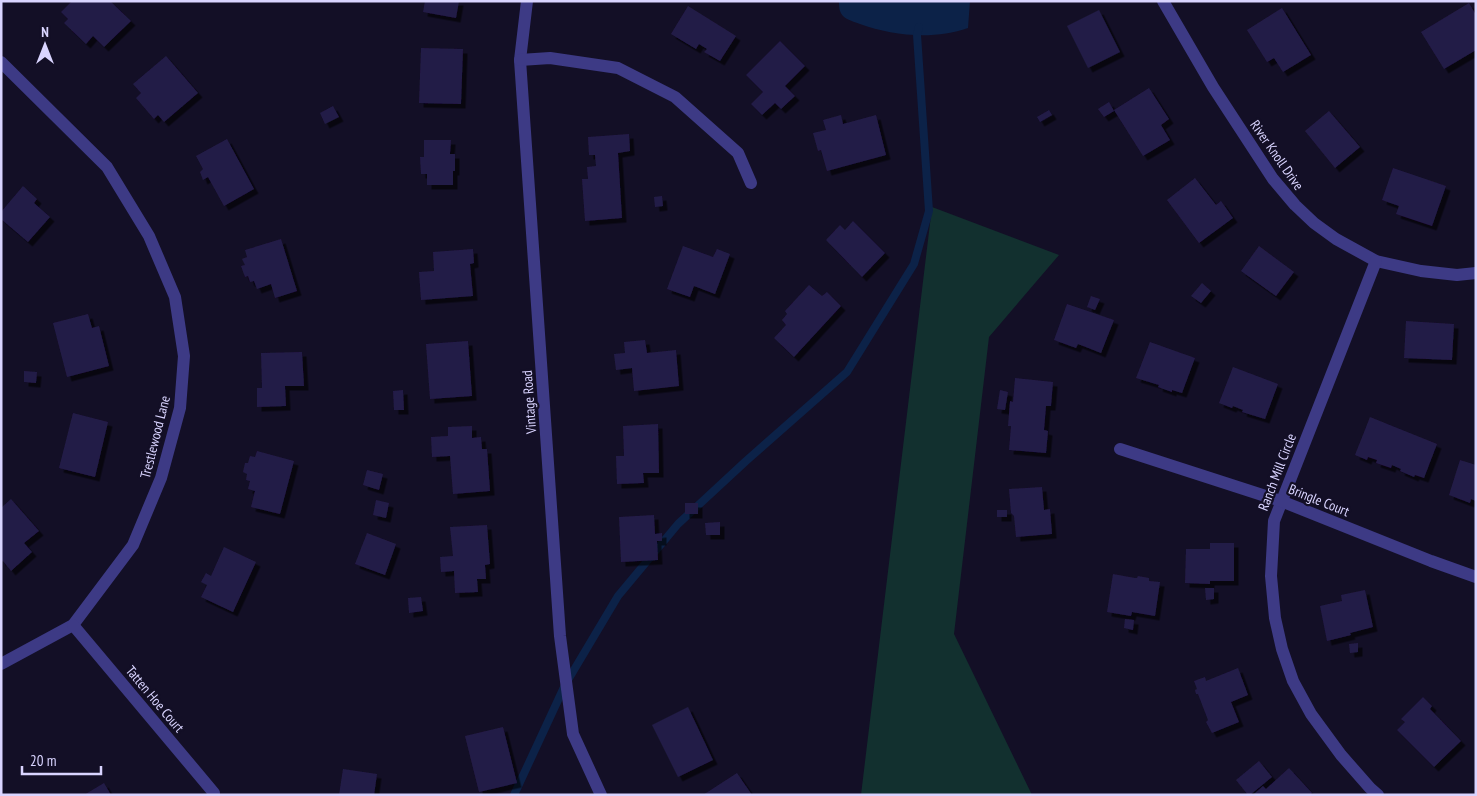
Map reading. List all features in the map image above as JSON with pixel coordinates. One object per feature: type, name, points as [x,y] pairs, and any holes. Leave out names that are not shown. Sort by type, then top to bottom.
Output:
[{"type":"street","name":"Vintage Road","points":[[526,1],[520,60],[560,636],[573,734],[601,795]]},
{"type":"street","name":"River Knoll Drive","points":[[1163,1],[1213,87],[1273,179],[1295,205],[1314,223],[1336,240],[1376,261],[1421,272],[1458,275],[1476,273]]},
{"type":"street","points":[[520,60],[550,58],[618,68],[675,96],[738,153],[751,183]]},
{"type":"street","name":"Trestlewood Lane","points":[[1,62],[107,167],[149,236],[175,297],[184,356],[180,408],[161,478],[133,545],[73,625],[1,664]]},
{"type":"street","name":"Ranch Mill Circle","points":[[1376,261],[1274,521],[1271,576],[1275,618],[1282,649],[1293,681],[1311,714],[1341,755],[1378,795]]},
{"type":"street","name":"Bringle Court","points":[[1120,449],[1281,501],[1476,577]]},
{"type":"street","name":"Tatten Hoe Court","points":[[73,625],[214,793]]},
{"type":"green space","points":[[932,207],[1059,255],[989,337],[954,634],[1032,795],[861,795]]},
{"type":"water","points":[[839,1],[970,1],[968,28],[941,34],[900,34],[849,20],[840,11]]},
{"type":"building","points":[[72,1],[110,1],[131,21],[104,47],[93,36],[86,44],[64,23],[68,19],[61,12]]},
{"type":"building","points":[[425,1],[459,1],[456,18],[423,12]]},
{"type":"building","points":[[1469,3],[1476,15],[1476,50],[1444,69],[1421,32]]},
{"type":"building","points":[[688,6],[736,36],[720,61],[704,52],[707,49],[699,44],[696,49],[671,34]]},
{"type":"building","points":[[1282,8],[1311,55],[1283,72],[1274,58],[1267,62],[1247,30]]},
{"type":"building","points":[[1099,10],[1120,52],[1088,68],[1067,26]]},
{"type":"building","points":[[780,41],[805,66],[785,86],[795,96],[781,109],[775,103],[762,115],[751,104],[763,92],[746,75]]},
{"type":"building","points":[[421,48],[463,49],[461,104],[419,103]]},
{"type":"building","points":[[166,56],[198,93],[164,122],[158,115],[154,119],[136,98],[141,93],[133,84]]},
{"type":"building","points":[[1149,88],[1169,119],[1161,125],[1170,140],[1143,156],[1114,110]]},
{"type":"building","points":[[1109,102],[1114,111],[1104,117],[1098,109]]},
{"type":"building","points":[[333,106],[339,117],[325,124],[320,113]]},
{"type":"building","points":[[1049,110],[1052,115],[1040,122],[1037,117]]},
{"type":"building","points":[[1329,111],[1360,147],[1335,168],[1305,131]]},
{"type":"building","points":[[841,115],[843,124],[876,115],[886,155],[827,171],[821,150],[818,151],[813,133],[826,130],[823,120]]},
{"type":"building","points":[[629,134],[630,151],[618,153],[622,218],[585,221],[582,179],[588,179],[587,167],[596,166],[595,155],[589,155],[588,137]]},
{"type":"building","points":[[227,139],[254,189],[224,206],[208,177],[203,180],[200,172],[203,169],[196,156]]},
{"type":"building","points":[[424,140],[451,140],[450,154],[455,154],[453,185],[427,185],[427,174],[421,174],[420,157],[424,157]]},
{"type":"building","points":[[1393,168],[1446,186],[1432,226],[1396,214],[1399,206],[1382,200]]},
{"type":"building","points":[[1195,178],[1216,205],[1221,201],[1233,218],[1199,243],[1167,200]]},
{"type":"building","points":[[23,186],[37,199],[34,203],[50,217],[28,242],[1,219],[1,212]]},
{"type":"building","points":[[662,196],[663,206],[655,207],[654,197]]},
{"type":"building","points":[[853,221],[885,253],[862,277],[826,240],[840,225],[845,230]]},
{"type":"building","points":[[281,239],[297,291],[275,298],[271,284],[257,289],[254,281],[250,282],[248,276],[245,277],[241,266],[245,265],[242,259],[247,257],[245,250]]},
{"type":"building","points":[[683,246],[713,257],[717,249],[730,254],[715,294],[694,286],[690,297],[667,289]]},
{"type":"building","points":[[1259,246],[1294,272],[1276,296],[1241,271]]},
{"type":"building","points":[[473,249],[474,263],[470,264],[473,296],[421,300],[419,272],[434,271],[433,252]]},
{"type":"building","points":[[1202,283],[1211,291],[1201,303],[1191,296]]},
{"type":"building","points":[[809,285],[822,296],[827,292],[841,306],[794,357],[774,338],[786,325],[782,320],[787,314],[785,311]]},
{"type":"building","points":[[1091,296],[1100,299],[1095,310],[1087,307]]},
{"type":"building","points":[[1067,304],[1114,320],[1101,353],[1078,344],[1076,348],[1054,340]]},
{"type":"building","points":[[88,314],[92,328],[99,326],[109,366],[67,377],[53,323]]},
{"type":"building","points":[[1406,321],[1454,324],[1452,360],[1404,358]]},
{"type":"building","points":[[645,340],[647,353],[676,350],[679,386],[634,391],[632,368],[616,370],[614,354],[625,353],[624,342]]},
{"type":"building","points":[[468,341],[472,396],[430,399],[426,344]]},
{"type":"building","points":[[1150,342],[1195,358],[1182,393],[1172,390],[1172,392],[1158,387],[1159,385],[1136,378]]},
{"type":"building","points":[[302,352],[304,386],[285,386],[286,406],[257,407],[257,388],[262,388],[261,353]]},
{"type":"building","points":[[1233,367],[1278,384],[1265,419],[1242,412],[1243,410],[1233,406],[1232,408],[1219,403]]},
{"type":"building","points":[[24,371],[37,372],[36,383],[24,382]]},
{"type":"building","points":[[1015,378],[1053,382],[1051,406],[1046,406],[1044,430],[1048,431],[1046,453],[1009,450],[1011,426],[1008,426],[1010,401],[1013,402]]},
{"type":"building","points":[[403,390],[404,410],[394,410],[393,391]]},
{"type":"building","points":[[1000,390],[1008,392],[1005,410],[997,409]]},
{"type":"building","points":[[73,413],[108,422],[95,477],[59,468]]},
{"type":"building","points":[[1370,417],[1437,444],[1424,478],[1415,475],[1414,477],[1392,465],[1391,468],[1376,463],[1377,460],[1368,457],[1367,460],[1355,455]]},
{"type":"building","points":[[658,424],[659,473],[643,473],[644,483],[617,484],[616,456],[624,456],[623,426]]},
{"type":"building","points":[[472,426],[472,438],[481,437],[482,449],[487,449],[490,491],[453,494],[450,456],[432,457],[431,437],[448,436],[448,427]]},
{"type":"building","points":[[257,451],[294,461],[280,514],[251,507],[255,491],[248,489],[250,481],[246,480],[247,474],[243,472],[245,463],[248,463],[250,456],[255,457]]},
{"type":"building","points":[[1460,460],[1476,465],[1476,501],[1471,499],[1470,503],[1449,495]]},
{"type":"building","points":[[367,470],[383,474],[379,490],[363,485]]},
{"type":"building","points":[[1042,487],[1044,510],[1050,509],[1052,534],[1016,537],[1009,489]]},
{"type":"building","points":[[11,499],[39,531],[24,543],[32,552],[11,571],[3,561],[1,562],[1,508]]},
{"type":"building","points":[[376,500],[389,503],[386,518],[373,515]]},
{"type":"building","points":[[685,503],[698,503],[698,514],[685,514]]},
{"type":"building","points":[[997,510],[1007,510],[1007,517],[997,517]]},
{"type":"building","points":[[654,515],[655,534],[662,533],[662,541],[657,541],[658,560],[621,562],[619,517]]},
{"type":"building","points":[[720,522],[720,535],[706,535],[705,523]]},
{"type":"building","points":[[487,525],[490,564],[485,565],[486,579],[477,579],[478,592],[455,593],[454,571],[441,572],[440,557],[453,556],[450,527]]},
{"type":"building","points":[[367,533],[396,544],[385,575],[355,564]]},
{"type":"building","points":[[1210,543],[1234,543],[1234,581],[1210,581],[1210,584],[1185,583],[1186,549],[1210,549]]},
{"type":"building","points":[[224,547],[256,562],[233,612],[201,597],[207,585],[201,582],[206,573],[211,576]]},
{"type":"building","points":[[1113,574],[1135,578],[1138,576],[1149,578],[1149,581],[1160,582],[1155,616],[1132,612],[1131,616],[1107,612]]},
{"type":"building","points":[[1205,588],[1214,588],[1214,599],[1206,600]]},
{"type":"building","points":[[1365,590],[1373,627],[1327,641],[1320,606],[1342,601],[1341,595]]},
{"type":"building","points":[[421,597],[423,611],[409,613],[408,598]]},
{"type":"building","points":[[1125,619],[1134,620],[1133,630],[1124,628]]},
{"type":"building","points":[[1358,643],[1358,652],[1350,653],[1349,644]]},
{"type":"building","points":[[1238,668],[1248,695],[1231,702],[1239,722],[1212,733],[1206,722],[1208,720],[1198,694],[1196,694],[1195,690],[1197,689],[1194,681],[1205,677],[1206,681]]},
{"type":"building","points":[[1423,697],[1432,706],[1430,709],[1461,741],[1434,767],[1397,730],[1405,722],[1401,719]]},
{"type":"building","points":[[688,707],[713,760],[678,777],[652,725]]},
{"type":"building","points":[[503,727],[517,783],[479,792],[465,736]]},
{"type":"building","points":[[1259,761],[1272,777],[1248,795],[1236,780]]},
{"type":"building","points":[[1289,768],[1312,793],[1309,795],[1254,794],[1263,786],[1266,789]]},
{"type":"building","points":[[343,769],[377,774],[374,795],[339,795]]},
{"type":"building","points":[[737,773],[752,795],[703,795]]},
{"type":"building","points":[[104,783],[111,795],[84,795]]},
{"type":"waterway","points":[[514,795],[565,685],[618,596],[678,524],[847,372],[914,264],[929,211],[917,35],[919,27]]}]
